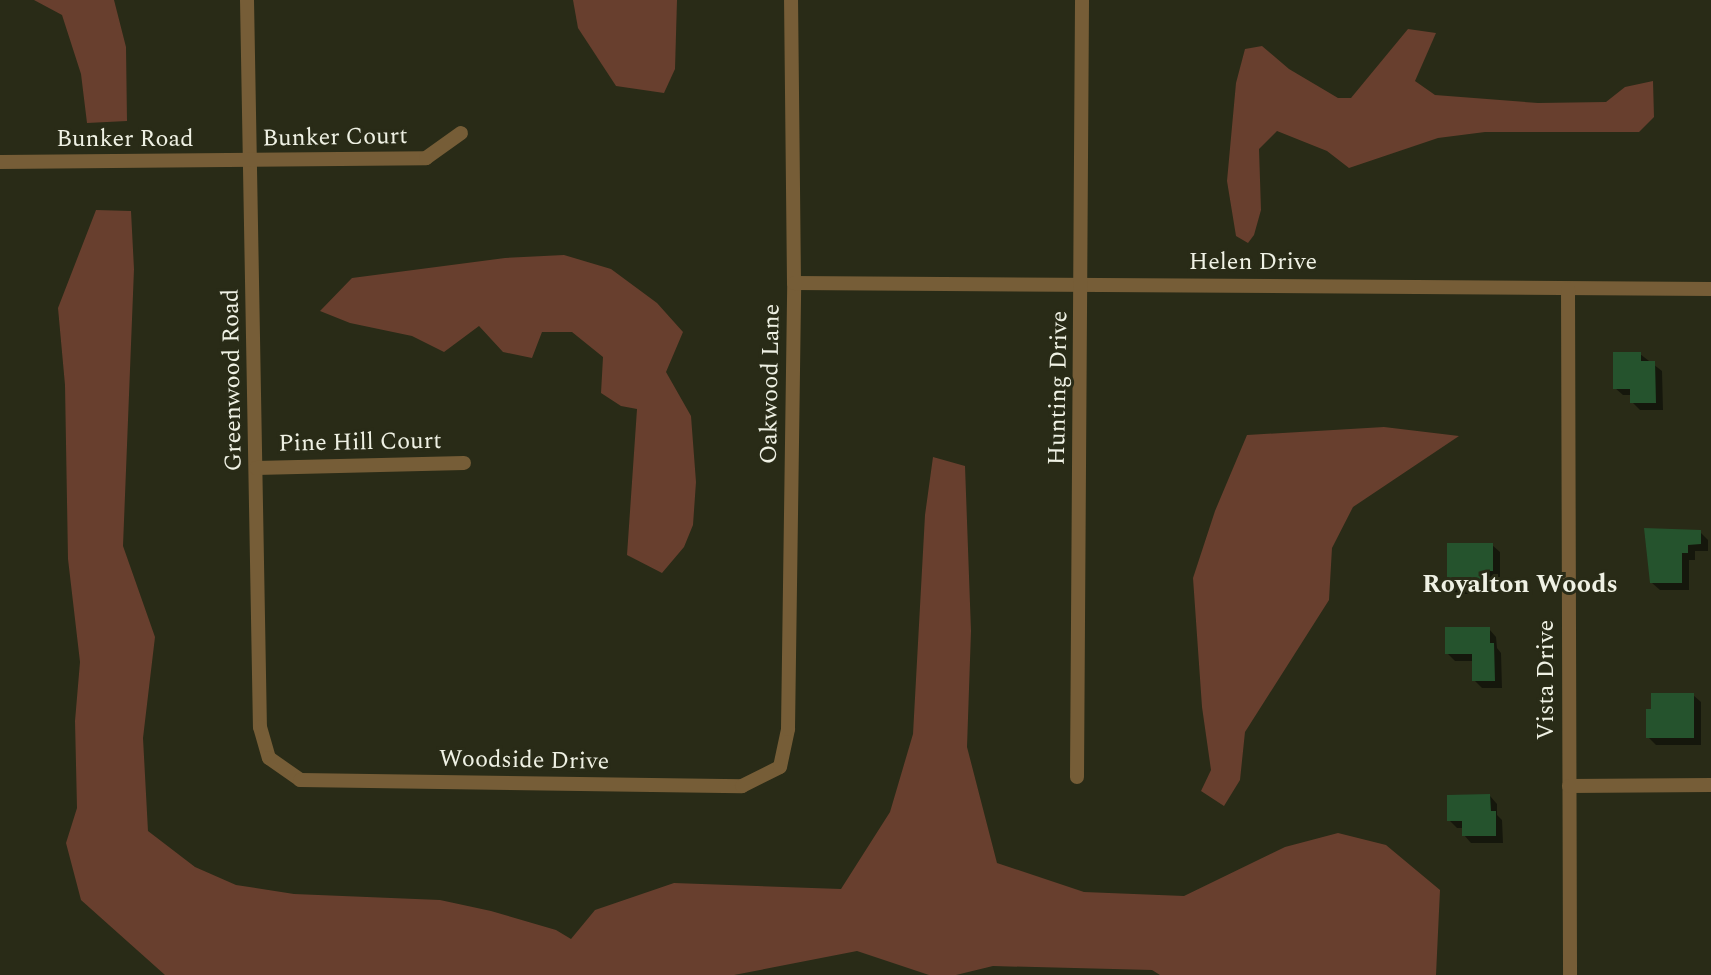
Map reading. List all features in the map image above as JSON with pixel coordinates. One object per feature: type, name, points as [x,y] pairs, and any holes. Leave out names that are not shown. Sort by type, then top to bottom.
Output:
[{"type":"street","name":"Greenwood Road","points":[[247,0],[260,727],[269,758]]},
{"type":"street","name":"Oakwood Lane","points":[[780,767],[788,729],[794,283],[791,0]]},
{"type":"street","name":"Hunting Drive","points":[[1077,777],[1082,0]]},
{"type":"street","name":"Bunker Court","points":[[250,162],[426,158],[461,133]]},
{"type":"street","name":"Bunker Road","points":[[0,162],[250,162]]},
{"type":"street","name":"Helen Drive","points":[[794,283],[1711,289]]},
{"type":"street","name":"Vista Drive","points":[[1568,289],[1570,975]]},
{"type":"street","name":"Pine Hill Court","points":[[256,468],[464,463]]},
{"type":"street","name":"Woodside Drive","points":[[269,758],[300,780],[742,786],[780,767]]},
{"type":"street","points":[[1569,786],[1711,785]]},
{"type":"shaded area","points":[[34,0],[114,0],[126,47],[127,121],[87,123],[81,74],[62,15]]},
{"type":"shaded area","points":[[573,0],[677,0],[675,69],[664,93],[616,86],[578,28]]},
{"type":"shaded area","points":[[1408,29],[1436,33],[1415,81],[1435,95],[1538,103],[1606,102],[1625,87],[1653,81],[1654,117],[1639,132],[1485,132],[1438,138],[1349,168],[1327,151],[1277,131],[1259,149],[1261,210],[1254,235],[1248,243],[1236,236],[1227,181],[1236,83],[1245,49],[1262,46],[1289,69],[1338,98],[1351,98]]},
{"type":"shaded area","points":[[96,210],[131,211],[134,269],[123,546],[155,637],[143,738],[148,831],[195,867],[236,885],[294,894],[440,900],[556,930],[571,939],[595,910],[674,883],[841,889],[890,812],[913,734],[925,515],[933,457],[965,466],[971,631],[967,747],[997,863],[1084,892],[1184,896],[1285,847],[1338,833],[1386,845],[1440,890],[1436,975],[1160,975],[1152,970],[993,966],[956,975],[929,975],[857,951],[734,975],[165,975],[81,900],[66,843],[77,808],[75,721],[80,662],[68,559],[65,385],[58,308]]},
{"type":"shaded area","points":[[564,255],[611,269],[657,303],[683,332],[666,372],[691,416],[696,482],[693,525],[684,547],[662,573],[627,555],[637,409],[621,406],[601,393],[603,357],[572,332],[542,332],[532,358],[503,352],[479,326],[444,352],[412,336],[350,323],[320,311],[352,278],[505,258]]},
{"type":"shaded area","points":[[1384,427],[1459,436],[1353,507],[1332,548],[1329,600],[1245,732],[1240,780],[1224,806],[1201,791],[1211,770],[1202,707],[1193,578],[1215,511],[1247,435]]},
{"type":"building","points":[[1613,352],[1641,352],[1641,361],[1655,361],[1656,403],[1630,403],[1630,389],[1613,389]]},
{"type":"building","points":[[1644,528],[1701,530],[1701,544],[1688,545],[1688,553],[1682,553],[1682,583],[1650,583]]},
{"type":"building","points":[[1447,543],[1493,543],[1493,571],[1488,571],[1489,587],[1447,587]]},
{"type":"building","points":[[1445,627],[1490,627],[1490,643],[1494,643],[1495,681],[1472,681],[1472,654],[1445,654]]},
{"type":"building","points":[[1651,693],[1694,693],[1694,738],[1646,738],[1646,709],[1651,709]]},
{"type":"building","points":[[1490,794],[1491,811],[1496,811],[1496,836],[1462,836],[1462,821],[1447,821],[1447,795]]},
{"type":"district","name":"Royalton Woods","points":[[1520,585]]}]
